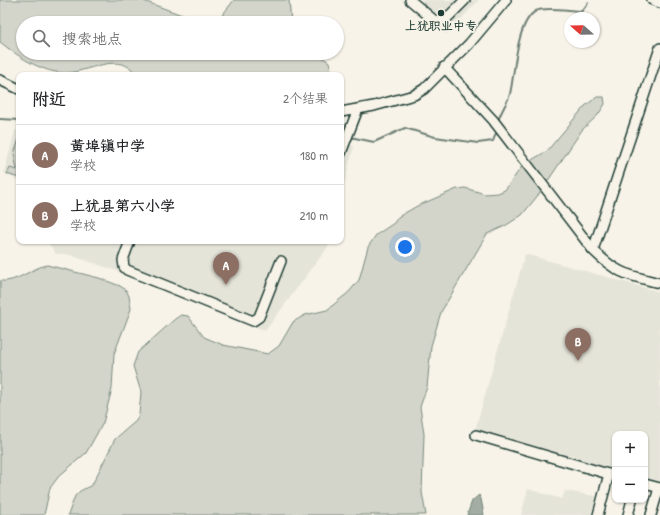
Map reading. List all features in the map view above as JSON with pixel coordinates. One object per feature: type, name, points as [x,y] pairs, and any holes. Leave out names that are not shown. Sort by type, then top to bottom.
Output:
[{"type":"street","points":[[410,0],[436,21],[448,17],[465,0]]},
{"type":"street","points":[[344,111],[414,95],[424,89],[444,67],[469,44],[506,0]]},
{"type":"street","points":[[652,0],[660,3]]},
{"type":"street","points":[[593,250],[660,48]]},
{"type":"street","points":[[444,67],[494,120],[593,250],[611,267],[620,272],[660,284]]},
{"type":"street","points":[[0,80],[16,88]]},
{"type":"street","points":[[344,144],[358,109]]},
{"type":"street","points":[[129,244],[123,260],[124,267],[127,270],[253,321],[259,317],[281,261]]},
{"type":"street","points":[[476,435],[612,475],[598,515]]},
{"type":"street","points":[[648,485],[659,488],[651,515]]},
{"type":"street","points":[[628,515],[631,503]]},
{"type":"shaded area","points":[[0,0],[141,0],[185,16],[16,16],[16,53],[0,42]]},
{"type":"shaded area","points":[[234,0],[289,0],[290,16],[222,16]]},
{"type":"shaded area","name":"上犹职业中专","points":[[401,0],[479,0],[447,34],[430,25]]},
{"type":"shaded area","points":[[26,60],[326,60],[329,62],[331,72],[134,72],[130,67],[112,63],[72,72],[54,72]]},
{"type":"shaded area","points":[[597,97],[604,97],[605,104],[598,115],[582,130],[539,194],[522,215],[505,226],[487,234],[441,312],[431,346],[427,387],[420,407],[424,434],[422,492],[426,515],[68,515],[75,496],[80,491],[92,485],[115,439],[136,421],[139,414],[141,392],[133,366],[138,352],[175,319],[181,315],[188,316],[204,337],[223,345],[268,354],[279,346],[293,322],[305,315],[327,310],[349,292],[359,280],[368,247],[376,235],[394,223],[398,217],[417,206],[457,189],[465,188],[485,194],[498,193],[505,190],[523,165],[547,151],[585,106]]},
{"type":"shaded area","points":[[16,130],[16,179],[4,173]]},
{"type":"shaded area","points":[[344,144],[354,146],[344,184]]},
{"type":"shaded area","points":[[16,148],[16,165],[14,154]]},
{"type":"shaded area","points":[[10,168],[16,170],[16,177],[7,174]]},
{"type":"shaded area","points":[[49,244],[329,244],[265,331],[239,318],[117,271],[67,254],[56,254]]},
{"type":"shaded area","points":[[525,254],[660,292],[660,482],[648,479],[648,431],[612,431],[612,469],[475,430]]},
{"type":"shaded area","points":[[47,265],[99,278],[120,286],[126,290],[129,296],[131,309],[114,354],[112,389],[103,423],[86,453],[59,476],[50,488],[44,515],[0,515],[0,281],[18,278],[35,269]]},
{"type":"shaded area","points":[[528,489],[562,499],[565,491],[596,496],[591,515],[521,515]]},
{"type":"shaded area","points":[[479,495],[484,515],[467,515],[472,501]]},
{"type":"waterway","points":[[498,122],[510,94],[517,49],[524,26],[529,17],[536,11],[545,9],[582,11],[588,3]]},
{"type":"waterway","points":[[0,119],[16,120]]},
{"type":"waterway","points":[[350,137],[374,142],[405,128],[435,137],[478,143],[493,141],[497,131]]},
{"type":"place","name":"上犹职业中专","points":[[441,13]]},
{"type":"place","name":"黄埠镇中学","points":[[226,285]]},
{"type":"place","name":"上犹县第六小学","points":[[578,361]]}]
